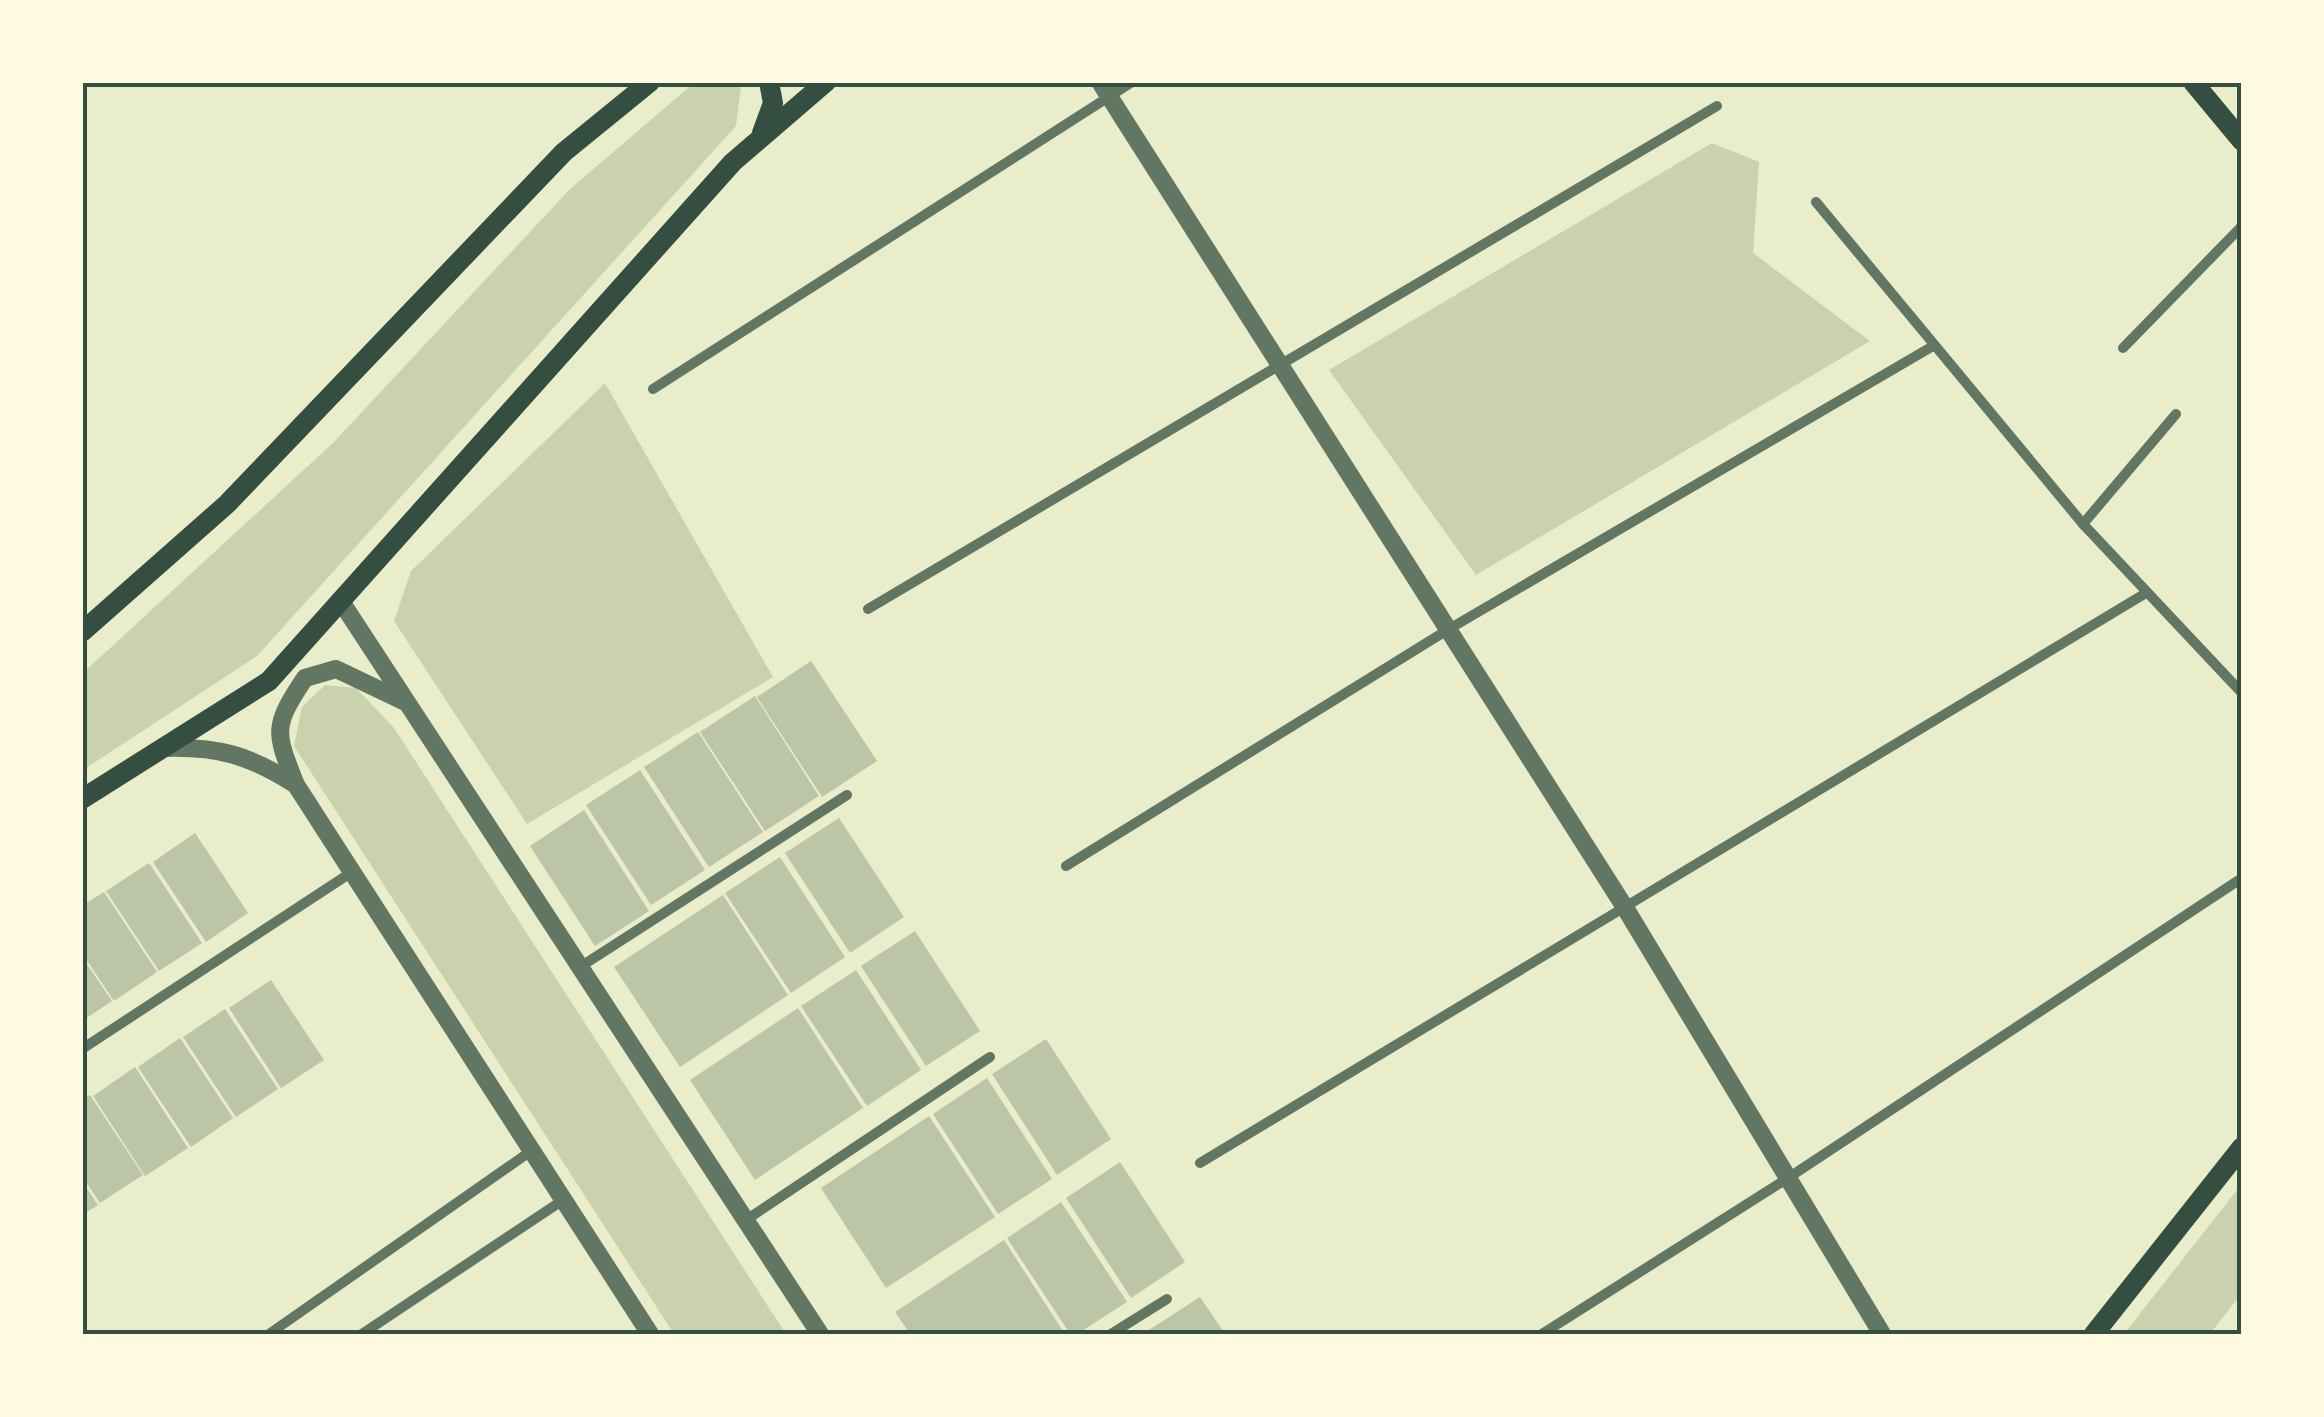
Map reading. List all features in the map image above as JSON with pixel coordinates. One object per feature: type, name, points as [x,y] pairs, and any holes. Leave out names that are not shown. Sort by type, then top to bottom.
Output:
[{"type":"main road","points":[[82,632],[227,504],[564,152],[650,82]]},
{"type":"main road","points":[[82,798],[269,681],[752,146],[767,127],[772,103],[768,82]]},
{"type":"main road","points":[[752,146],[826,82]]},
{"type":"main road","points":[[2193,82],[2242,141]]},
{"type":"main road","points":[[2094,1334],[2242,1148]]},
{"type":"street","points":[[652,389],[1105,90],[1132,82]]},
{"type":"street","points":[[1105,90],[1624,906],[1882,1334]]},
{"type":"street","points":[[868,609],[1279,362],[1717,106]]},
{"type":"street","points":[[1816,202],[2083,524],[2242,694]]},
{"type":"street","points":[[2124,348],[2242,226]]},
{"type":"street","points":[[1066,866],[1449,629],[1933,346]]},
{"type":"street","points":[[2083,524],[2176,414]]},
{"type":"street","points":[[1200,1162],[2146,593]]},
{"type":"street","points":[[340,600],[820,1334]]},
{"type":"street","points":[[408,704],[336,669],[304,678],[284,708],[278,738],[296,785],[650,1334]]},
{"type":"street","points":[[162,748],[202,747],[256,760],[296,785]]},
{"type":"street","points":[[580,967],[847,795]]},
{"type":"street","points":[[82,1049],[352,872]]},
{"type":"street","points":[[1542,1334],[1788,1178],[2242,878]]},
{"type":"street","points":[[746,1220],[990,1057]]},
{"type":"street","points":[[269,1334],[531,1150]]},
{"type":"street","points":[[362,1334],[564,1200]]},
{"type":"street","points":[[1111,1334],[1166,1298]]},
{"type":"green space","points":[[694,83],[741,87],[736,126],[257,656],[83,770],[83,673],[334,442],[570,189]]},
{"type":"green space","points":[[1712,143],[1759,162],[1753,253],[1870,341],[1476,575],[1329,370]]},
{"type":"green space","points":[[605,383],[773,677],[527,824],[394,621],[411,571]]},
{"type":"green space","points":[[325,685],[356,688],[394,728],[786,1334],[674,1334],[294,746],[302,707]]},
{"type":"green space","points":[[2241,1185],[2241,1294],[2210,1334],[2124,1334]]},
{"type":"building","points":[[811,661],[877,761],[822,797],[757,697]]},
{"type":"building","points":[[755,696],[819,796],[765,831],[700,732]]},
{"type":"building","points":[[698,732],[763,832],[709,867],[644,767]]},
{"type":"building","points":[[640,770],[705,870],[651,905],[586,805]]},
{"type":"building","points":[[584,810],[649,911],[595,946],[530,846]]},
{"type":"building","points":[[839,818],[904,917],[850,953],[785,853]]},
{"type":"building","points":[[195,833],[248,913],[206,942],[153,862]]},
{"type":"building","points":[[780,857],[845,957],[791,993],[725,893]]},
{"type":"building","points":[[149,863],[202,943],[159,971],[106,891]]},
{"type":"building","points":[[104,892],[157,972],[114,1001],[82,953],[82,906]]},
{"type":"building","points":[[723,895],[788,995],[680,1067],[614,967]]},
{"type":"building","points":[[915,931],[980,1031],[926,1066],[861,966]]},
{"type":"building","points":[[82,957],[112,1001],[82,1021]]},
{"type":"building","points":[[856,970],[921,1070],[867,1106],[801,1006]]},
{"type":"building","points":[[271,980],[324,1060],[281,1088],[229,1008]]},
{"type":"building","points":[[798,1008],[863,1108],[755,1180],[690,1080]]},
{"type":"building","points":[[225,1009],[278,1089],[236,1117],[183,1037]]},
{"type":"building","points":[[180,1038],[233,1118],[191,1147],[138,1067]]},
{"type":"building","points":[[1046,1039],[1111,1139],[1057,1175],[992,1074]]},
{"type":"building","points":[[135,1067],[188,1148],[145,1176],[93,1096]]},
{"type":"building","points":[[987,1078],[1052,1179],[998,1214],[933,1114]]},
{"type":"building","points":[[90,1095],[143,1175],[100,1203],[82,1176],[82,1100]]},
{"type":"building","points":[[929,1116],[995,1217],[886,1288],[821,1188]]},
{"type":"building","points":[[1120,1162],[1185,1262],[1131,1298],[1066,1198]]},
{"type":"building","points":[[82,1181],[98,1205],[82,1215]]},
{"type":"building","points":[[1061,1202],[1127,1302],[1077,1334],[1070,1334],[1007,1238]]},
{"type":"building","points":[[1004,1240],[1065,1334],[910,1334],[895,1312]]},
{"type":"building","points":[[1200,1297],[1225,1334],[1147,1334],[1146,1332]]}]
